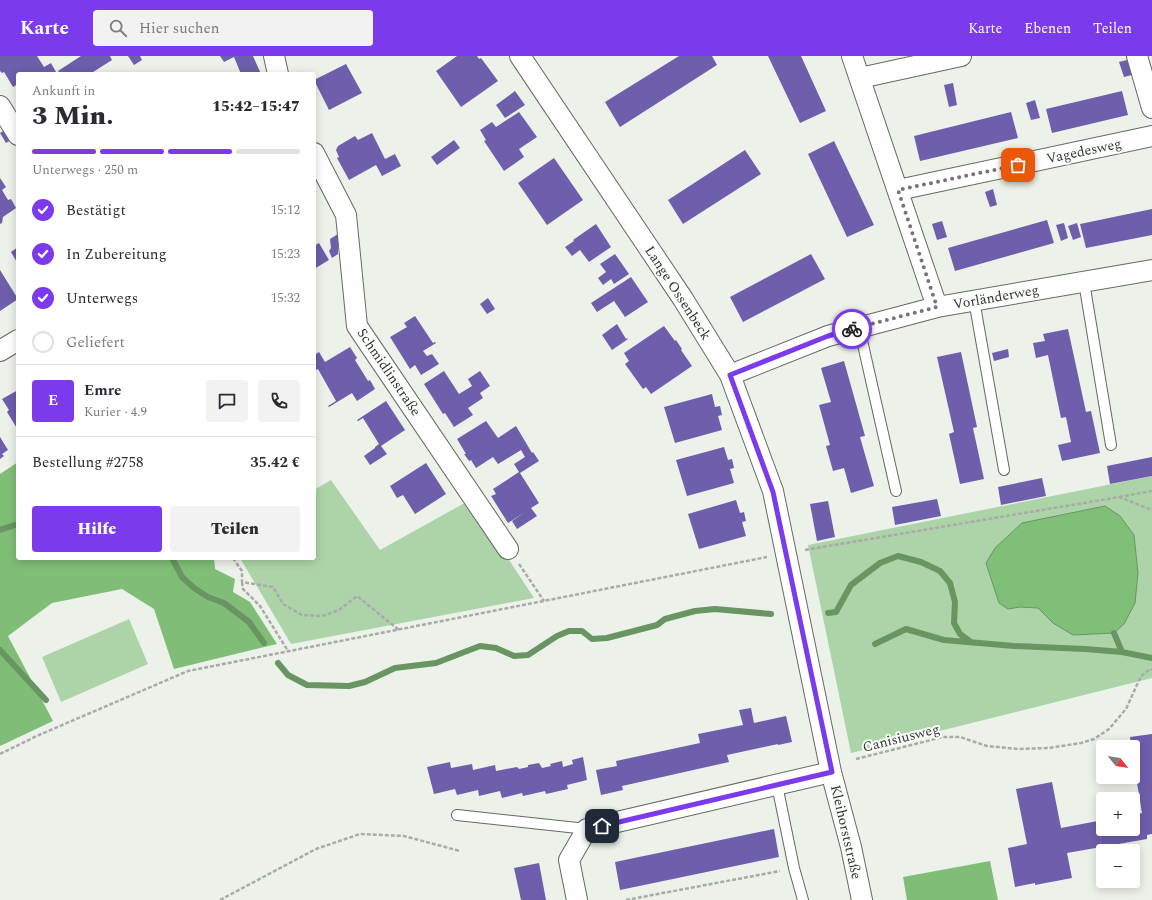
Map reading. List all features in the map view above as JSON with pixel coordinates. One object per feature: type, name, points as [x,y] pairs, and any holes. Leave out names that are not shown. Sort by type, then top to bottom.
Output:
[{"type":"street","points":[[274,56],[278,72]]},
{"type":"street","name":"Lange Ossenbeck","points":[[520,56],[679,292],[730,375],[773,492],[786,553]]},
{"type":"street","points":[[852,56],[937,307]]},
{"type":"street","points":[[860,78],[961,56]]},
{"type":"street","points":[[1137,56],[1152,108]]},
{"type":"street","points":[[0,106],[16,132]]},
{"type":"street","name":"Vagedesweg","points":[[898,190],[1152,136]]},
{"type":"street","name":"Schmidlinstraße","points":[[316,157],[346,215],[357,326],[508,549]]},
{"type":"street","name":"Vorländerweg","points":[[730,375],[828,336],[937,307],[1152,270]]},
{"type":"street","points":[[0,351],[16,341]]},
{"type":"street","name":"Kleihorststraße","points":[[786,553],[832,772],[851,847],[862,900]]},
{"type":"street","points":[[577,900],[569,860],[587,829],[832,772]]},
{"type":"lane","points":[[1084,282],[1111,445]]},
{"type":"lane","points":[[974,300],[1004,470]]},
{"type":"lane","points":[[859,327],[896,491]]},
{"type":"lane","points":[[777,785],[794,868],[803,900]]},
{"type":"lane","points":[[457,815],[587,829]]},
{"type":"path","points":[[0,754],[39,734],[188,671],[786,553],[1152,491]]},
{"type":"path","points":[[1119,497],[1152,510]]},
{"type":"path","points":[[508,549],[544,601]]},
{"type":"path","points":[[234,560],[242,571],[243,589],[260,606],[288,652]]},
{"type":"path","points":[[242,582],[273,587],[282,604],[302,615],[322,616],[328,614],[339,610],[357,596],[400,630]]},
{"type":"path","name":"Canisiusweg","points":[[856,759],[943,737],[960,737],[986,746],[1018,749],[1049,748],[1081,743],[1094,739],[1109,730],[1126,709],[1141,676],[1150,669],[1152,670]]},
{"type":"path","points":[[220,900],[316,848],[360,834],[404,836],[460,851]]},
{"type":"path","points":[[626,900],[794,868]]},
{"type":"shaded area","points":[[16,463],[16,560],[214,560],[215,569],[235,579],[233,592],[250,602],[277,644],[174,669],[154,609],[122,589],[52,603],[8,636],[53,721],[0,746],[0,474]]},
{"type":"shaded area","points":[[1152,476],[1152,678],[851,753],[808,545]]},
{"type":"shaded area","points":[[331,480],[380,550],[470,500],[534,598],[291,644],[241,560],[316,560],[316,489]]},
{"type":"shaded area","points":[[1105,506],[1120,516],[1134,535],[1138,573],[1135,603],[1124,624],[1114,633],[1073,635],[1053,623],[1038,608],[1020,607],[1008,609],[999,603],[986,563],[995,548],[1022,523]]},
{"type":"shaded area","points":[[129,619],[148,664],[61,702],[42,657]]},
{"type":"shaded area","points":[[990,861],[998,900],[907,900],[903,877]]},
{"type":"building","points":[[0,56],[37,56],[44,67],[51,63],[56,72],[16,72],[16,85],[13,87],[4,72],[2,73],[0,71]]},
{"type":"building","points":[[81,56],[110,56],[112,60],[93,72],[58,71]]},
{"type":"building","points":[[128,56],[140,56],[142,60],[134,65]]},
{"type":"building","points":[[220,56],[253,56],[260,72],[240,72],[234,57],[224,62]]},
{"type":"building","points":[[457,56],[477,56],[479,59],[481,58],[498,81],[461,107],[436,71]]},
{"type":"building","points":[[679,56],[712,56],[717,65],[620,127],[605,102]]},
{"type":"building","points":[[768,56],[801,56],[826,111],[800,123]]},
{"type":"building","points":[[1127,60],[1132,75],[1124,77],[1119,62]]},
{"type":"building","points":[[346,64],[362,93],[329,110],[316,84],[316,79]]},
{"type":"building","points":[[953,83],[957,105],[949,107],[944,85]]},
{"type":"building","points":[[515,91],[525,105],[505,118],[496,105]]},
{"type":"building","points":[[1122,91],[1128,115],[1052,133],[1046,109]]},
{"type":"building","points":[[1035,100],[1040,118],[1031,120],[1026,103]]},
{"type":"building","points":[[519,112],[537,137],[519,149],[524,157],[504,171],[484,141],[486,140],[480,130],[492,122],[496,127]]},
{"type":"building","points":[[1011,112],[1018,138],[920,161],[914,136]]},
{"type":"building","points":[[8,128],[14,138],[6,143],[0,133]]},
{"type":"building","points":[[372,133],[385,159],[395,154],[401,166],[382,176],[376,165],[349,180],[337,158],[339,157],[336,150],[338,146],[355,136],[358,140]]},
{"type":"building","points":[[454,140],[460,148],[437,165],[431,157]]},
{"type":"building","points":[[834,141],[874,225],[847,237],[808,154]]},
{"type":"building","points":[[745,150],[761,174],[683,224],[668,200]]},
{"type":"building","points":[[554,158],[583,200],[547,225],[518,183]]},
{"type":"building","points":[[0,178],[6,187],[2,190],[8,200],[11,199],[16,208],[3,217],[2,223],[0,224]]},
{"type":"building","points":[[993,189],[997,205],[990,207],[985,192]]},
{"type":"building","points":[[1152,209],[1152,235],[1086,248],[1080,224]]},
{"type":"building","points":[[1047,220],[1054,243],[955,271],[948,248]]},
{"type":"building","points":[[942,221],[947,237],[937,240],[932,224]]},
{"type":"building","points":[[1064,223],[1068,238],[1061,241],[1056,225]]},
{"type":"building","points":[[1077,223],[1081,237],[1073,240],[1068,226]]},
{"type":"building","points":[[596,224],[611,247],[589,262],[580,250],[572,256],[565,247]]},
{"type":"building","points":[[338,234],[338,254],[332,258],[329,251],[331,248],[330,239]]},
{"type":"building","points":[[319,243],[329,260],[316,268],[316,245]]},
{"type":"building","points":[[16,248],[16,261],[11,252]]},
{"type":"building","points":[[615,254],[629,274],[614,284],[611,279],[603,285],[598,278],[606,272],[600,264]]},
{"type":"building","points":[[811,254],[825,279],[743,322],[730,297]]},
{"type":"building","points":[[0,270],[16,296],[16,300],[0,311]]},
{"type":"building","points":[[631,277],[648,302],[625,317],[614,301],[597,312],[591,303]]},
{"type":"building","points":[[488,298],[495,309],[487,314],[480,304]]},
{"type":"building","points":[[415,316],[433,343],[436,343],[423,351],[427,356],[432,354],[439,364],[421,375],[415,365],[410,369],[390,337],[407,327],[404,323]]},
{"type":"building","points":[[617,324],[626,339],[628,339],[612,350],[602,335]]},
{"type":"building","points":[[664,326],[675,341],[676,340],[692,366],[651,394],[646,387],[643,389],[625,364],[629,361],[624,353]]},
{"type":"building","points":[[1068,329],[1086,412],[1091,411],[1100,453],[1062,461],[1058,445],[1071,442],[1066,417],[1061,418],[1048,355],[1036,358],[1033,343],[1045,341],[1043,334]]},
{"type":"building","points":[[350,347],[357,358],[355,360],[368,381],[370,380],[375,389],[357,401],[352,393],[329,407],[328,406],[336,401],[318,369],[316,370],[316,354],[319,352],[325,362]]},
{"type":"building","points":[[1008,349],[1009,357],[994,361],[992,353]]},
{"type":"building","points":[[961,352],[977,427],[973,428],[984,479],[960,484],[949,434],[954,432],[937,357]]},
{"type":"building","points":[[844,361],[865,436],[860,437],[874,486],[851,493],[844,468],[833,471],[826,446],[830,445],[819,405],[831,402],[821,368]]},
{"type":"building","points":[[444,371],[459,394],[472,386],[468,379],[480,371],[490,386],[480,393],[483,398],[468,408],[473,415],[454,427],[445,413],[443,414],[424,384]]},
{"type":"building","points":[[16,391],[16,427],[7,412],[9,410],[2,399]]},
{"type":"building","points":[[712,394],[715,407],[720,406],[722,415],[718,416],[722,430],[675,443],[664,407]]},
{"type":"building","points":[[386,401],[405,430],[381,446],[387,454],[370,465],[364,456],[379,444],[363,418],[358,421],[357,420]]},
{"type":"building","points":[[486,421],[498,438],[516,426],[532,453],[533,452],[539,461],[520,473],[539,503],[531,508],[537,516],[517,529],[512,521],[525,512],[508,523],[491,496],[496,494],[493,489],[519,472],[514,464],[525,457],[521,450],[498,464],[493,457],[476,468],[471,460],[469,461],[464,454],[466,454],[457,439]]},
{"type":"building","points":[[0,437],[8,450],[2,454],[4,456],[0,459]]},
{"type":"building","points":[[724,447],[728,460],[732,459],[734,468],[730,469],[734,483],[687,496],[676,460]]},
{"type":"building","points":[[1152,457],[1152,476],[1110,484],[1107,466]]},
{"type":"building","points":[[426,463],[446,494],[415,514],[403,495],[397,498],[390,486]]},
{"type":"building","points":[[1042,478],[1046,496],[1001,505],[998,487]]},
{"type":"building","points":[[937,499],[941,516],[895,525],[892,507]]},
{"type":"building","points":[[736,500],[740,513],[744,512],[746,521],[742,522],[746,536],[699,549],[688,514]]},
{"type":"building","points":[[828,501],[835,537],[817,541],[810,504]]},
{"type":"building","points":[[751,708],[754,723],[786,716],[792,742],[727,755],[729,762],[622,786],[623,790],[601,795],[596,770],[617,766],[616,761],[700,743],[698,734],[743,725],[739,710]]},
{"type":"building","points":[[1152,734],[1152,834],[1147,835],[1147,839],[1118,844],[1096,844],[1096,848],[1067,853],[1072,878],[1015,887],[1008,848],[1027,844],[1016,789],[1052,782],[1061,828],[1096,821],[1096,836],[1140,836],[1140,813],[1142,813],[1140,792],[1138,792],[1137,784],[1140,784],[1140,740],[1130,740],[1130,737]]},
{"type":"building","points":[[583,757],[587,780],[567,785],[568,789],[546,794],[545,791],[523,796],[522,793],[502,798],[500,791],[479,796],[478,790],[457,795],[455,789],[434,794],[427,767],[450,762],[451,768],[472,764],[473,770],[495,765],[496,771],[517,767],[519,769],[528,767],[528,765],[539,763],[542,768],[562,761],[563,767],[573,764],[572,760]]},
{"type":"building","points":[[774,829],[779,857],[620,890],[615,862]]},
{"type":"building","points":[[539,863],[546,900],[521,900],[514,868]]},
{"type":"waterway","points":[[0,530],[16,525]]},
{"type":"waterway","points":[[828,613],[836,612],[851,585],[880,563],[898,556],[921,562],[940,571],[950,583],[955,602],[954,623],[960,634],[971,642]]},
{"type":"waterway","points":[[173,560],[182,577],[194,588],[208,597],[224,603],[249,622],[264,643]]},
{"type":"waterway","points":[[278,663],[288,675],[307,685],[349,686],[365,682],[395,668],[436,663],[480,646],[496,648],[514,656],[528,655],[557,636],[569,631],[582,631],[592,639],[607,638],[657,625],[665,619],[695,611],[715,609],[771,614]]},
{"type":"waterway","points":[[875,644],[906,629],[944,640],[1014,646],[1122,652],[1152,658]]},
{"type":"waterway","points":[[1114,633],[1122,652]]},
{"type":"waterway","points":[[0,650],[46,700]]},
{"type":"way so far","points":[[852,329],[937,307],[898,190],[1018,165]]},
{"type":"route","points":[[602,826],[832,772],[773,492],[730,375],[828,336],[852,329]]}]
